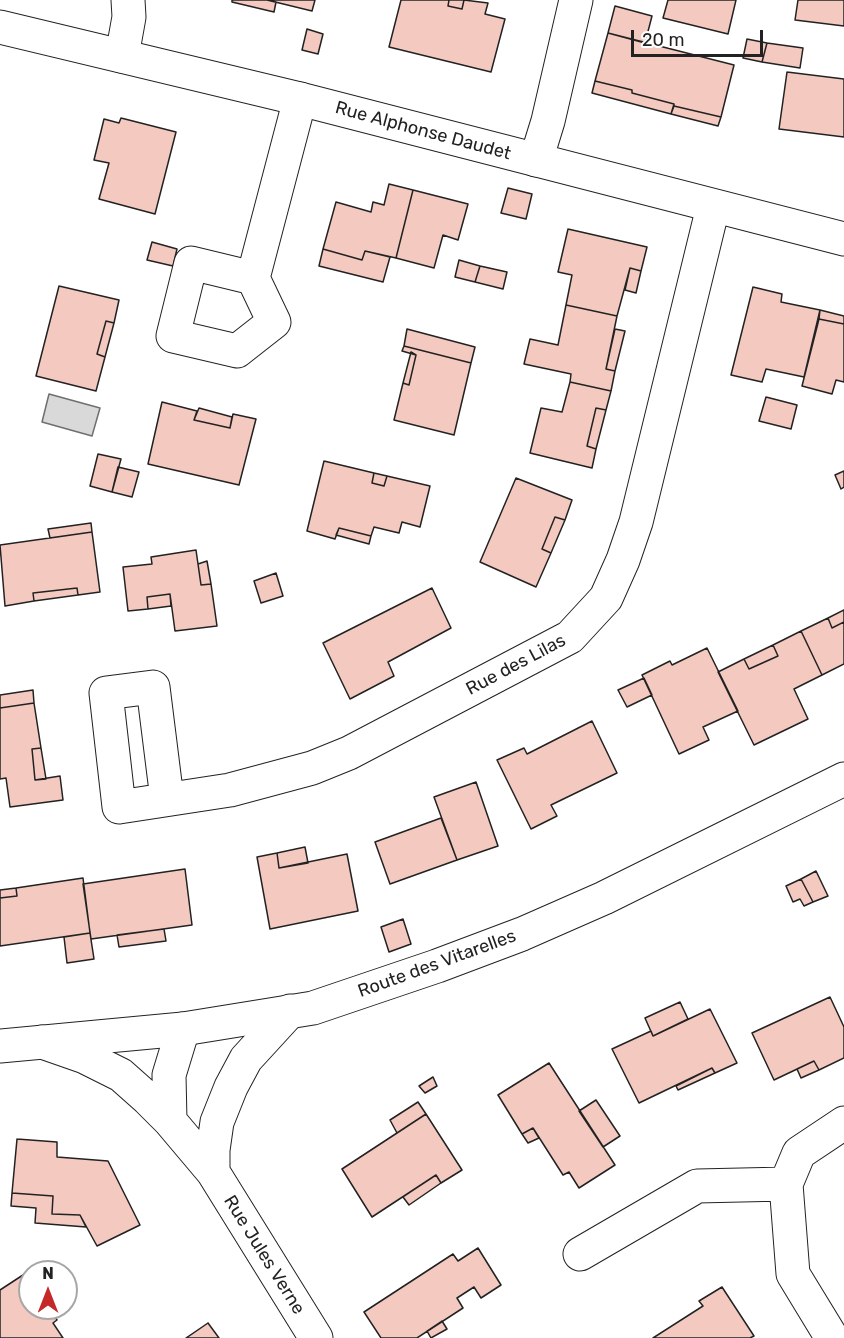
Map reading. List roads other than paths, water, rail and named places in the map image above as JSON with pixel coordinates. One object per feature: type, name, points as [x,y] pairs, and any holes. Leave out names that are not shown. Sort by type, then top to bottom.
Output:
[{"type":"street","points":[[122,56],[129,17],[128,0]]},
{"type":"street","points":[[536,160],[548,121],[576,0]]},
{"type":"street","name":"Rue Alphonse Daudet","points":[[0,27],[300,99],[844,239]]},
{"type":"street","points":[[253,278],[300,99]]},
{"type":"street","name":"Rue des Lilas","points":[[167,799],[230,790],[312,768],[339,757],[570,637],[606,598],[623,560],[636,522],[713,207]]},
{"type":"street","name":"Route des Vitarelles","points":[[0,1046],[183,1029],[313,1008],[522,934],[604,898],[844,779]]},
{"type":"street","points":[[213,1172],[213,1150],[218,1122],[231,1087],[246,1059],[290,1011]]},
{"type":"street","points":[[170,1121],[169,1074],[183,1029]]},
{"type":"street","name":"Rue Jules Verne","points":[[42,1042],[85,1057],[121,1075],[170,1121],[213,1172],[316,1338]]},
{"type":"street","points":[[832,1338],[793,1274],[786,1184],[799,1153],[844,1123]]},
{"type":"street","points":[[580,1254],[697,1186],[786,1184]]}]
